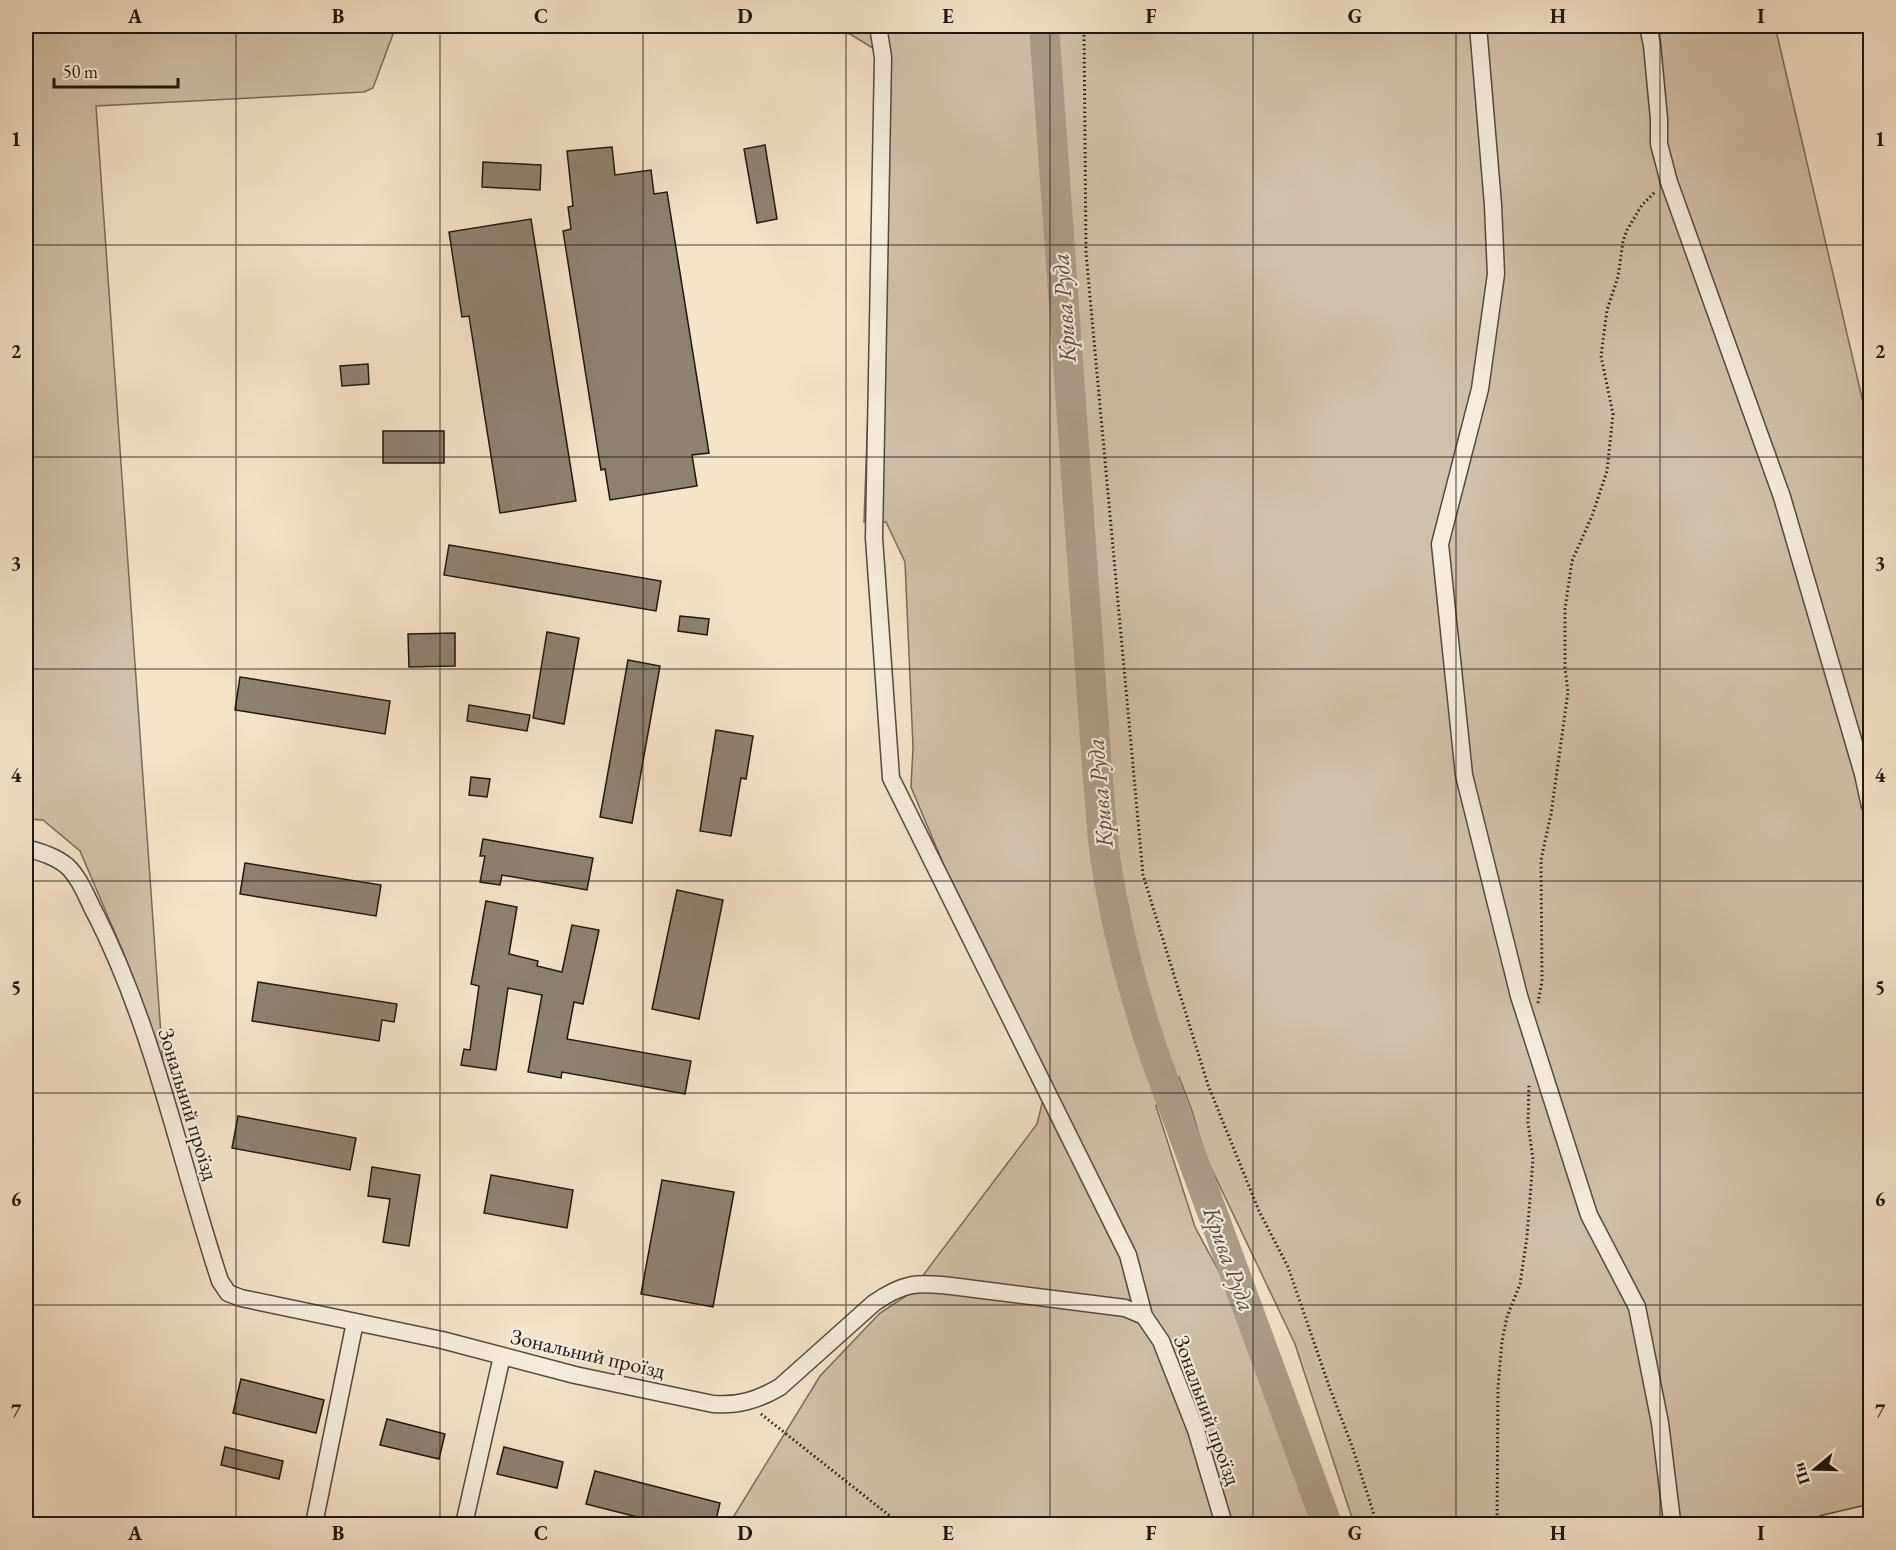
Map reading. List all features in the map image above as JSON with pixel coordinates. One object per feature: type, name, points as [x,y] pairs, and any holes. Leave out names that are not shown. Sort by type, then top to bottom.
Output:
[{"type":"street","points":[[878,26],[883,57],[874,538],[891,778],[1128,1255],[1144,1316]]},
{"type":"street","points":[[1478,26],[1493,205],[1496,274],[1480,389],[1440,544],[1464,775],[1519,996],[1589,1215],[1636,1306],[1660,1423],[1672,1521],[1670,1524]]},
{"type":"street","points":[[1648,26],[1657,97],[1659,144],[1669,182],[1782,497],[1863,774],[1870,806]]},
{"type":"street","name":"Зональний проїзд","points":[[26,848],[46,854],[68,867],[80,885],[118,960],[141,1021],[220,1281],[228,1293],[241,1298],[442,1340],[575,1375],[728,1406],[747,1403],[780,1387],[874,1303],[891,1291],[907,1285],[951,1286],[1125,1308],[1144,1316],[1161,1341],[1196,1430],[1224,1524]]},
{"type":"street","points":[[314,1524],[355,1322]]},
{"type":"street","points":[[464,1524],[502,1356]]},
{"type":"street","points":[[1823,1524],[1870,1513]]},
{"type":"path","points":[[1084,26],[1086,253],[1143,875],[1208,1085],[1259,1211],[1288,1267],[1352,1446],[1377,1524]]},
{"type":"path","points":[[1538,1004],[1542,981],[1541,860],[1551,813],[1568,692],[1565,668],[1565,609],[1572,561],[1592,516],[1607,471],[1613,414],[1601,356],[1607,310],[1618,277],[1627,230],[1650,196],[1669,182]]},
{"type":"path","points":[[1497,1524],[1498,1388],[1502,1341],[1507,1317],[1520,1284],[1527,1237],[1533,1159],[1528,1123],[1530,1080]]},
{"type":"path","points":[[747,1403],[900,1524]]},
{"type":"shaded area","points":[[26,26],[396,26],[373,88],[364,92],[96,106],[163,1064],[124,954],[80,851],[43,820],[26,819]]},
{"type":"shaded area","points":[[806,26],[1775,26],[1870,432],[1870,1524],[1354,1524],[1295,1344],[1205,1155],[1179,1077],[1156,1106],[1195,1227],[1244,1318],[1285,1440],[1317,1524],[729,1524],[820,1376],[880,1313],[909,1294],[1037,1124],[1047,1083],[974,937],[911,787],[913,747],[905,562],[886,522],[864,522],[880,74],[876,50],[850,34]]},
{"type":"building","points":[[765,145],[777,219],[757,223],[744,149]]},
{"type":"building","points":[[612,147],[615,175],[651,170],[654,194],[667,192],[709,453],[692,455],[697,486],[610,500],[605,469],[601,470],[563,231],[571,229],[568,207],[573,206],[567,151]]},
{"type":"building","points":[[483,162],[541,165],[540,190],[482,187]]},
{"type":"building","points":[[531,219],[576,501],[500,513],[469,316],[462,317],[449,232]]},
{"type":"building","points":[[368,364],[369,384],[342,386],[340,366]]},
{"type":"building","points":[[383,431],[444,431],[444,463],[383,463]]},
{"type":"building","points":[[449,545],[661,581],[656,611],[444,575]]},
{"type":"building","points":[[680,616],[709,619],[707,635],[678,631]]},
{"type":"building","points":[[547,632],[579,638],[564,724],[533,718]]},
{"type":"building","points":[[455,633],[455,666],[409,667],[408,634]]},
{"type":"building","points":[[628,660],[660,666],[632,823],[600,817]]},
{"type":"building","points":[[240,677],[390,701],[385,734],[235,710]]},
{"type":"building","points":[[469,705],[530,715],[527,731],[467,721]]},
{"type":"building","points":[[716,730],[753,736],[746,779],[741,778],[731,836],[700,831]]},
{"type":"building","points":[[471,777],[490,779],[487,797],[469,795]]},
{"type":"building","points":[[483,839],[593,858],[587,890],[502,875],[500,885],[480,882],[485,856],[480,856]]},
{"type":"building","points":[[245,863],[381,885],[376,916],[240,894]]},
{"type":"building","points":[[677,890],[723,900],[699,1019],[652,1009]]},
{"type":"building","points":[[486,901],[517,907],[509,954],[538,961],[537,966],[562,972],[572,925],[599,930],[583,1004],[574,1002],[567,1039],[691,1061],[685,1094],[562,1072],[561,1078],[528,1072],[542,995],[508,988],[496,1070],[461,1065],[464,1049],[470,1050],[479,986],[471,984]]},
{"type":"building","points":[[258,982],[397,1004],[394,1022],[382,1020],[379,1041],[252,1021]]},
{"type":"building","points":[[238,1116],[356,1138],[350,1170],[232,1148]]},
{"type":"building","points":[[372,1167],[420,1175],[409,1246],[383,1242],[390,1199],[368,1196]]},
{"type":"building","points":[[491,1175],[573,1190],[567,1228],[484,1213]]},
{"type":"building","points":[[662,1180],[734,1192],[713,1307],[641,1294]]},
{"type":"building","points":[[241,1379],[324,1400],[316,1433],[233,1413]]},
{"type":"building","points":[[387,1419],[445,1434],[439,1459],[380,1445]]},
{"type":"building","points":[[225,1447],[283,1461],[279,1479],[221,1465]]},
{"type":"building","points":[[504,1447],[563,1462],[557,1488],[497,1474]]},
{"type":"building","points":[[595,1471],[720,1503],[715,1524],[665,1524],[586,1504]]},
{"type":"waterway","name":"Крива Руда","points":[[1044,26],[1097,768],[1109,881],[1139,1008],[1155,1057],[1327,1524]]}]
